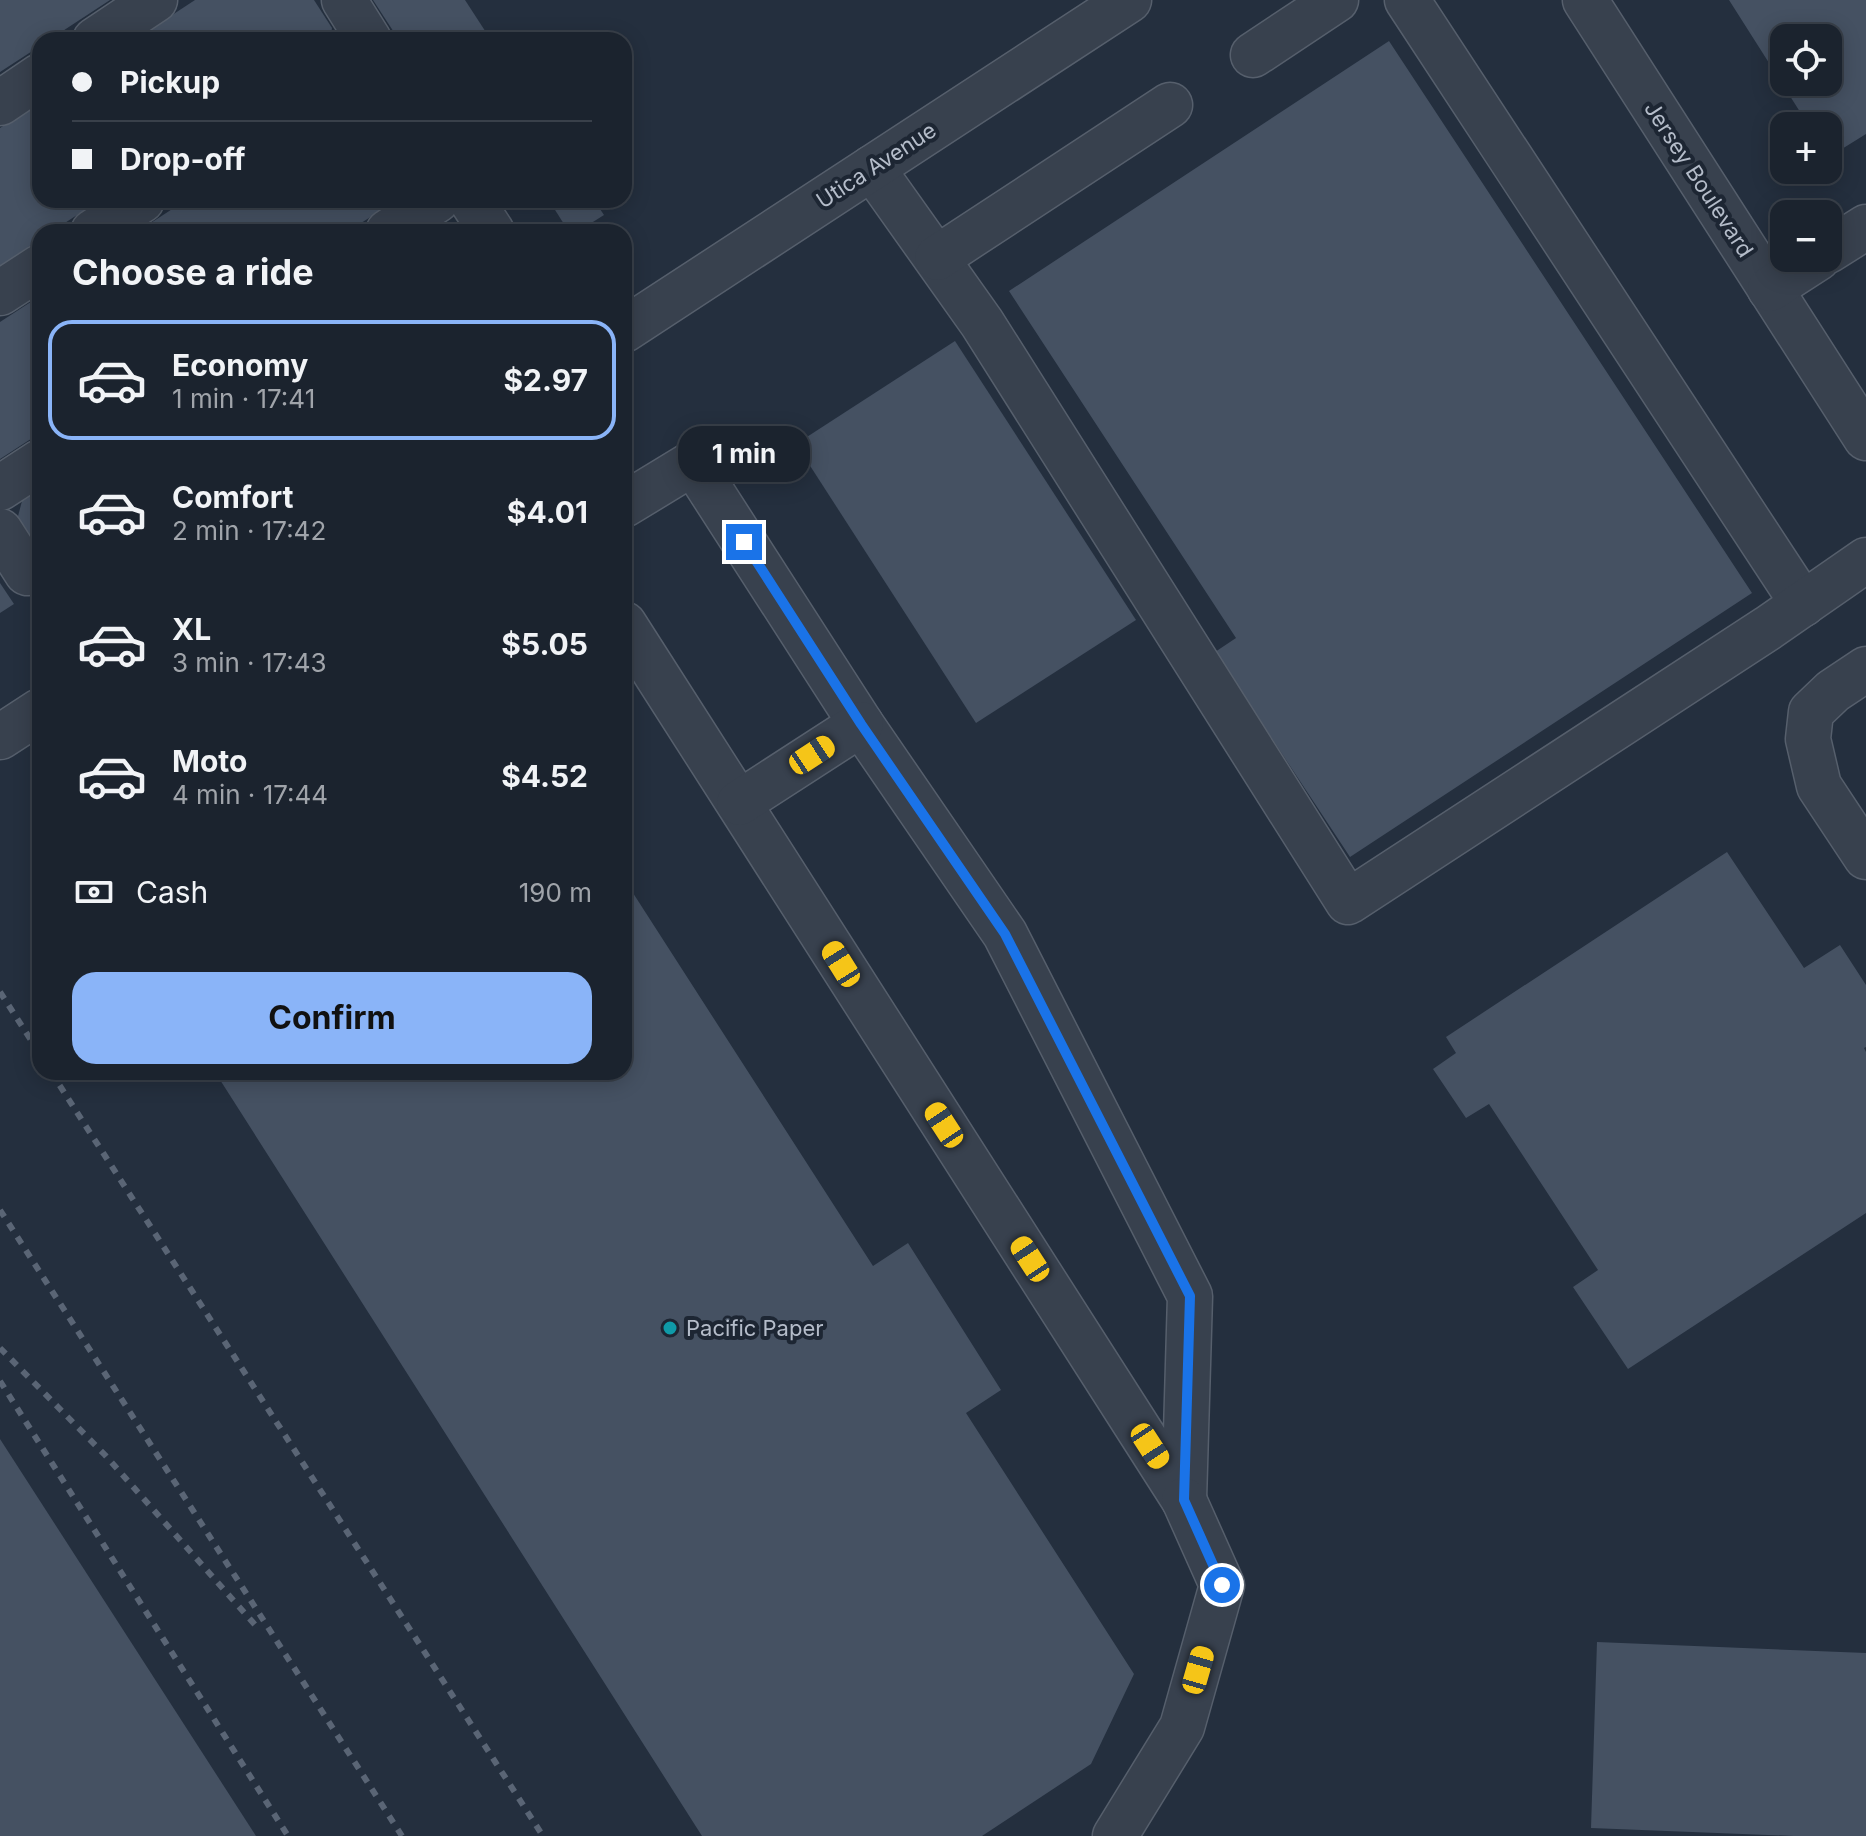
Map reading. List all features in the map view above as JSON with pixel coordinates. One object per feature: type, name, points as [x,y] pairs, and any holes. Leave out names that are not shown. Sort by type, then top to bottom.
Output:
[{"type":"street","points":[[107,32],[155,0]]},
{"type":"street","points":[[344,0],[364,32]]},
{"type":"street","name":"Utica Avenue","points":[[632,325],[1129,0]]},
{"type":"street","points":[[1253,55],[1336,0]]},
{"type":"street","points":[[1407,0],[1803,604]]},
{"type":"street","name":"Jersey Boulevard","points":[[1585,0],[1866,438]]},
{"type":"street","points":[[0,103],[32,81]]},
{"type":"street","points":[[937,258],[1170,105]]},
{"type":"street","points":[[872,168],[991,336],[1348,902],[1866,560]]},
{"type":"street","points":[[105,224],[130,208]]},
{"type":"street","points":[[400,224],[425,208]]},
{"type":"street","points":[[1842,242],[1866,227]]},
{"type":"street","points":[[0,293],[32,272]]},
{"type":"street","points":[[1770,289],[1796,272]]},
{"type":"street","points":[[632,500],[693,463],[861,724],[1005,934],[1190,1296],[1184,1500]]},
{"type":"street","points":[[0,488],[32,467]]},
{"type":"street","points":[[0,531],[27,573]]},
{"type":"street","points":[[632,636],[1184,1500],[1222,1585],[1182,1727],[1115,1836]]},
{"type":"street","points":[[1866,669],[1833,691],[1811,712],[1808,739],[1819,786],[1866,857]]},
{"type":"street","points":[[0,737],[32,716]]},
{"type":"street","points":[[739,803],[861,724]]},
{"type":"building","points":[[0,0],[110,0],[61,32],[32,32],[32,51],[0,72]]},
{"type":"building","points":[[195,0],[314,0],[332,28],[331,32],[146,32]]},
{"type":"building","points":[[373,0],[465,0],[486,32],[394,32]]},
{"type":"building","points":[[1729,0],[1866,0],[1866,134],[1842,149],[1842,112],[1800,112],[1790,96],[1842,96],[1842,24],[1770,24],[1770,65]]},
{"type":"building","points":[[1389,41],[1752,593],[1350,857],[1215,652],[1236,638],[1009,291]]},
{"type":"building","points":[[32,107],[32,208],[88,208],[63,224],[32,224],[32,244],[0,266],[0,128]]},
{"type":"building","points":[[174,208],[384,208],[360,224],[149,224]]},
{"type":"building","points":[[554,208],[599,208],[604,215],[590,224],[564,224]]},
{"type":"building","points":[[32,301],[32,438],[0,459],[0,322]]},
{"type":"building","points":[[955,341],[1136,620],[976,723],[796,444]]},
{"type":"building","points":[[32,494],[32,542],[17,520],[22,501]]},
{"type":"building","points":[[0,583],[14,604],[0,613]]},
{"type":"building","points":[[1727,852],[1804,968],[1840,945],[1866,985],[1866,1213],[1628,1369],[1573,1287],[1598,1270],[1489,1104],[1466,1118],[1433,1069],[1456,1053],[1446,1037]]},
{"type":"building","name":"Pacific Paper","points":[[632,891],[873,1266],[908,1243],[1001,1390],[966,1413],[1134,1674],[1091,1764],[982,1836],[702,1836],[220,1080],[632,1080]]},
{"type":"building","points":[[0,1439],[256,1836],[0,1836]]},
{"type":"building","points":[[1597,1642],[1866,1653],[1866,1836],[1591,1828]]},
{"type":"railway","points":[[0,992],[32,1042]]},
{"type":"railway","points":[[56,1080],[543,1836]]},
{"type":"railway","points":[[0,1210],[402,1836]]},
{"type":"railway","points":[[0,1348],[105,1455],[257,1627]]},
{"type":"railway","points":[[0,1381],[288,1836]]},
{"type":"place","name":"Pacific Paper","points":[[670,1328]]},
{"type":"route","points":[[744,542],[861,724],[1005,934],[1190,1296],[1184,1500],[1222,1585]]}]
